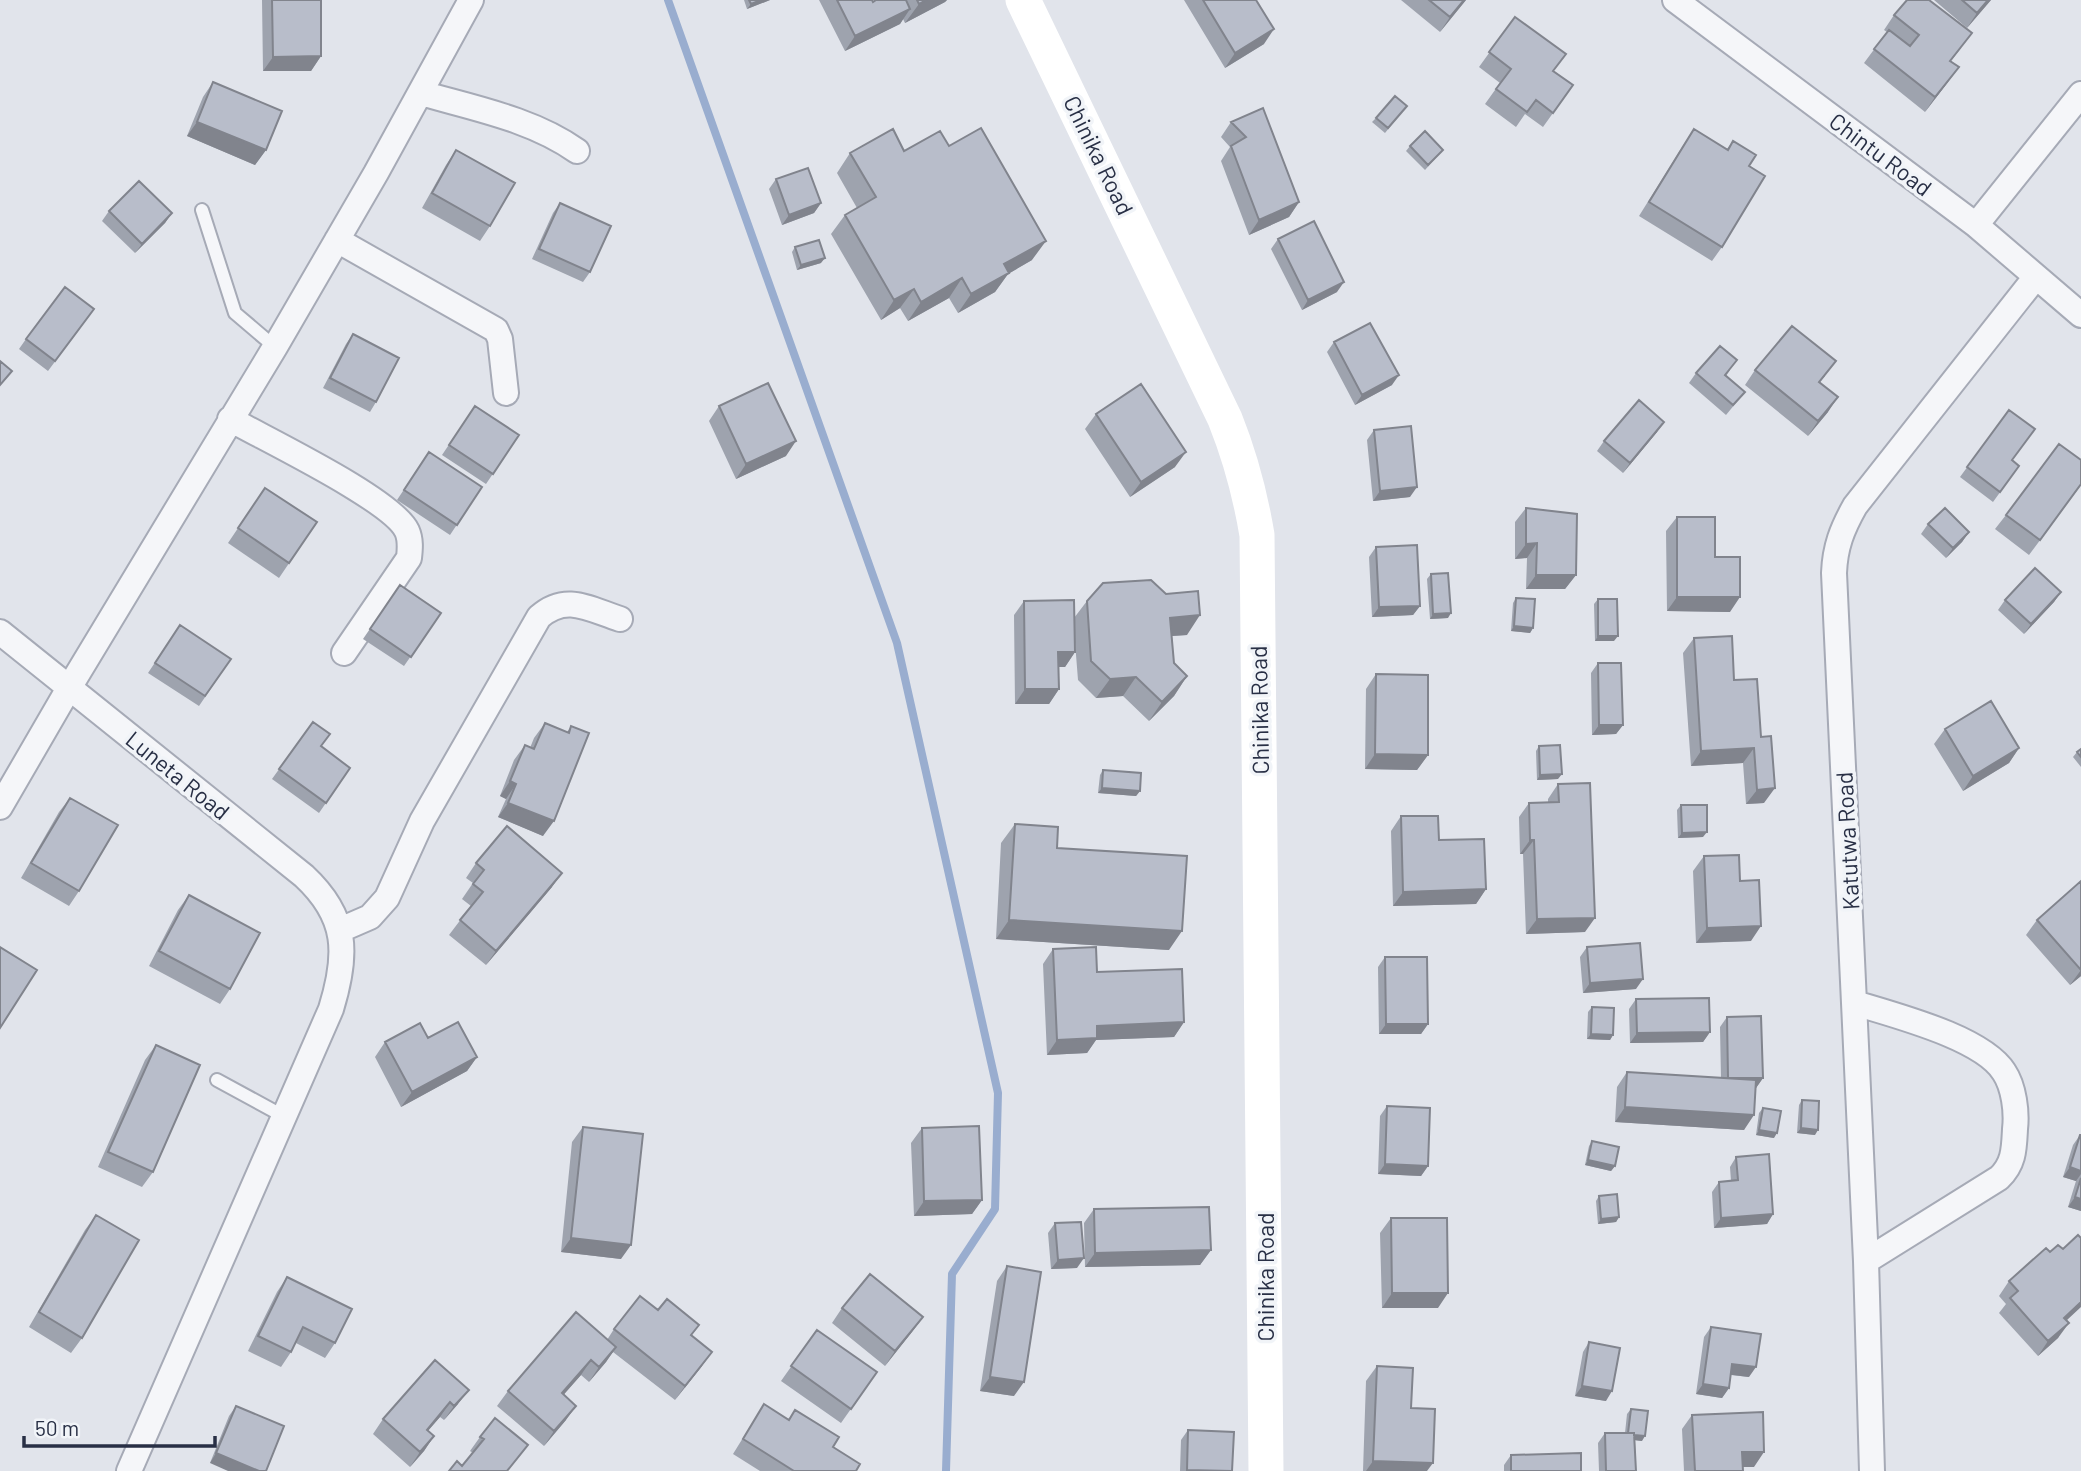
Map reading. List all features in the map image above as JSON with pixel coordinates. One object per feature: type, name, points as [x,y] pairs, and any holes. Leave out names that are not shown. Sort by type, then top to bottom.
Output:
[{"type":"main road","name":"Chinika Road","points":[[1023,0],[1225,419],[1248,481],[1256,534],[1266,1471]]},
{"type":"street","points":[[0,807],[275,347],[421,93],[471,0]]},
{"type":"street","name":"Chintu Road","points":[[1675,0],[1976,225],[2081,315]]},
{"type":"street","points":[[421,93],[504,117],[562,140],[577,151]]},
{"type":"street","points":[[1976,225],[2081,94]]},
{"type":"street","points":[[337,240],[496,330],[500,339],[506,393]]},
{"type":"street","name":"Katutwa Road","points":[[1872,1471],[1866,1261],[1835,551],[1842,529],[1855,506],[2035,278]]},
{"type":"street","points":[[230,419],[366,494],[396,517],[407,531],[410,558],[344,653]]},
{"type":"street","points":[[129,1471],[331,1009],[338,985],[340,930],[370,917],[387,898],[422,821],[539,617],[549,608],[561,603],[572,603],[620,619]]},
{"type":"street","name":"Luneta Road","points":[[0,632],[304,876],[321,892],[333,911],[340,930]]},
{"type":"street","points":[[1854,1003],[1949,1035],[1980,1049],[2004,1072],[2011,1086],[2016,1121],[2013,1159],[1999,1178],[1866,1261]]},
{"type":"lane","points":[[202,210],[234,313],[275,347]]},
{"type":"lane","points":[[217,1080],[285,1117]]},
{"type":"building","points":[[272,0],[321,0],[321,56],[273,57]]},
{"type":"building","points":[[837,0],[906,0],[910,9],[855,36]]},
{"type":"building","points":[[1203,0],[1256,0],[1274,29],[1235,53]]},
{"type":"building","points":[[1429,0],[1464,0],[1450,17]]},
{"type":"building","points":[[1907,0],[1929,0],[1972,33],[1950,61],[1959,67],[1935,97],[1874,49],[1889,30],[1910,46],[1919,35],[1894,15]]},
{"type":"building","points":[[1962,0],[1988,0],[1977,13]]},
{"type":"building","points":[[1515,17],[1566,54],[1553,71],[1573,85],[1553,113],[1536,100],[1527,112],[1496,89],[1511,69],[1489,52]]},
{"type":"building","points":[[213,82],[282,111],[266,150],[197,122]]},
{"type":"building","points":[[1395,96],[1407,106],[1388,128],[1376,118]]},
{"type":"building","points":[[1263,108],[1299,202],[1259,220],[1231,146],[1246,137],[1231,122]]},
{"type":"building","points":[[981,128],[1046,241],[1004,264],[1009,273],[971,294],[962,278],[921,302],[914,289],[894,300],[845,215],[876,197],[850,153],[893,129],[904,151],[940,131],[949,146]]},
{"type":"building","points":[[1694,129],[1728,150],[1733,141],[1756,155],[1749,166],[1765,176],[1722,247],[1649,202]]},
{"type":"building","points":[[1425,131],[1443,150],[1428,165],[1410,146]]},
{"type":"building","points":[[456,150],[515,183],[490,226],[432,193]]},
{"type":"building","points":[[808,168],[821,203],[789,215],[776,179]]},
{"type":"building","points":[[139,181],[172,213],[142,244],[109,211]]},
{"type":"building","points":[[560,203],[611,226],[590,272],[539,249]]},
{"type":"building","points":[[1314,221],[1344,282],[1308,300],[1278,239]]},
{"type":"building","points":[[819,240],[825,258],[801,265],[795,247]]},
{"type":"building","points":[[65,287],[94,309],[55,361],[26,339]]},
{"type":"building","points":[[1370,323],[1399,375],[1362,395],[1334,342]]},
{"type":"building","points":[[1792,326],[1836,361],[1819,382],[1838,397],[1818,421],[1755,370]]},
{"type":"building","points":[[353,334],[399,358],[376,402],[330,378]]},
{"type":"building","points":[[1720,346],[1737,360],[1725,375],[1745,392],[1733,405],[1696,373]]},
{"type":"building","points":[[0,361],[12,371],[0,385]]},
{"type":"building","points":[[768,383],[796,441],[746,464],[719,406]]},
{"type":"building","points":[[1141,384],[1186,452],[1141,482],[1096,414]]},
{"type":"building","points":[[1639,400],[1664,422],[1630,463],[1604,441]]},
{"type":"building","points":[[475,406],[519,435],[493,474],[449,445]]},
{"type":"building","points":[[2009,410],[2035,429],[2012,460],[2019,466],[2000,492],[1967,467]]},
{"type":"building","points":[[1411,426],[1417,487],[1380,491],[1374,430]]},
{"type":"building","points":[[2059,444],[2081,460],[2081,484],[2040,540],[2006,515]]},
{"type":"building","points":[[429,452],[482,487],[457,525],[404,490]]},
{"type":"building","points":[[265,488],[317,522],[289,563],[238,528]]},
{"type":"building","points":[[1526,508],[1577,514],[1576,575],[1536,575],[1537,543],[1526,544]]},
{"type":"building","points":[[1945,508],[1969,532],[1953,548],[1928,524]]},
{"type":"building","points":[[1677,517],[1715,517],[1715,557],[1740,557],[1740,597],[1677,597]]},
{"type":"building","points":[[1417,545],[1420,606],[1379,607],[1376,547]]},
{"type":"building","points":[[2035,568],[2061,592],[2031,624],[2005,600]]},
{"type":"building","points":[[1448,573],[1451,613],[1433,614],[1431,574]]},
{"type":"building","points":[[1151,580],[1166,594],[1198,591],[1200,615],[1170,618],[1174,663],[1187,676],[1162,702],[1136,677],[1110,679],[1091,661],[1087,601],[1103,583]]},
{"type":"building","points":[[400,585],[441,613],[411,657],[370,629]]},
{"type":"building","points":[[1516,598],[1535,599],[1533,628],[1514,626]]},
{"type":"building","points":[[1598,599],[1617,599],[1618,636],[1598,636]]},
{"type":"building","points":[[1074,600],[1075,652],[1058,652],[1059,689],[1025,689],[1024,601]]},
{"type":"building","points":[[180,625],[231,659],[205,696],[155,663]]},
{"type":"building","points":[[1732,636],[1734,680],[1757,679],[1761,737],[1771,736],[1775,788],[1757,790],[1754,748],[1701,751],[1694,638]]},
{"type":"building","points":[[1598,663],[1621,663],[1623,725],[1599,725]]},
{"type":"building","points":[[1376,674],[1428,675],[1428,755],[1375,754]]},
{"type":"building","points":[[1991,701],[2019,748],[1973,776],[1945,729]]},
{"type":"building","points":[[313,722],[330,734],[321,746],[350,768],[326,803],[279,769]]},
{"type":"building","points":[[545,723],[569,733],[571,726],[589,733],[554,821],[508,803],[516,784],[510,781],[525,745],[534,749]]},
{"type":"building","points":[[1560,745],[1562,774],[1540,775],[1539,746]]},
{"type":"building","points":[[1103,770],[1141,773],[1140,791],[1102,788]]},
{"type":"building","points":[[1590,783],[1595,918],[1537,919],[1534,840],[1530,840],[1529,803],[1559,802],[1558,784]]},
{"type":"building","points":[[70,798],[118,825],[79,891],[31,863]]},
{"type":"building","points":[[1681,805],[1707,805],[1707,832],[1682,833]]},
{"type":"building","points":[[1401,816],[1438,816],[1439,840],[1484,839],[1486,889],[1403,892]]},
{"type":"building","points":[[1015,824],[1058,827],[1057,848],[1187,856],[1182,931],[1009,920]]},
{"type":"building","points":[[507,826],[562,873],[496,951],[460,920],[483,892],[473,884],[484,870],[476,863]]},
{"type":"building","points":[[1739,855],[1740,881],[1759,880],[1761,926],[1707,928],[1704,856]]},
{"type":"building","points":[[2081,881],[2081,970],[2037,920]]},
{"type":"building","points":[[189,895],[260,933],[230,989],[159,951]]},
{"type":"building","points":[[1640,943],[1643,979],[1590,983],[1587,947]]},
{"type":"building","points":[[0,947],[37,970],[0,1028]]},
{"type":"building","points":[[1096,947],[1097,972],[1182,969],[1184,1022],[1097,1026],[1097,1038],[1057,1040],[1053,949]]},
{"type":"building","points":[[1385,957],[1427,957],[1428,1024],[1386,1024]]},
{"type":"building","points":[[1709,998],[1710,1032],[1637,1033],[1636,999]]},
{"type":"building","points":[[1592,1007],[1614,1008],[1613,1035],[1591,1034]]},
{"type":"building","points":[[1761,1016],[1763,1078],[1728,1078],[1727,1017]]},
{"type":"building","points":[[458,1022],[477,1057],[412,1092],[385,1042],[420,1023],[428,1038]]},
{"type":"building","points":[[156,1045],[200,1065],[153,1172],[108,1152]]},
{"type":"building","points":[[1627,1072],[1756,1080],[1754,1115],[1625,1107]]},
{"type":"building","points":[[1802,1100],[1819,1101],[1818,1130],[1801,1128]]},
{"type":"building","points":[[1387,1106],[1430,1108],[1428,1166],[1385,1164]]},
{"type":"building","points":[[1763,1108],[1781,1111],[1777,1133],[1759,1130]]},
{"type":"building","points":[[979,1126],[982,1200],[924,1201],[922,1128]]},
{"type":"building","points":[[583,1127],[643,1134],[631,1245],[571,1238]]},
{"type":"building","points":[[2081,1135],[2081,1171],[2070,1167]]},
{"type":"building","points":[[1592,1141],[1619,1147],[1615,1166],[1588,1160]]},
{"type":"building","points":[[1769,1154],[1773,1214],[1721,1218],[1719,1182],[1738,1180],[1736,1157]]},
{"type":"building","points":[[2081,1178],[2081,1199],[2075,1197]]},
{"type":"building","points":[[1617,1194],[1619,1217],[1601,1219],[1599,1196]]},
{"type":"building","points":[[1209,1207],[1211,1250],[1095,1253],[1094,1209]]},
{"type":"building","points":[[96,1215],[139,1240],[82,1338],[39,1312]]},
{"type":"building","points":[[1391,1218],[1447,1218],[1448,1293],[1392,1293]]},
{"type":"building","points":[[1081,1222],[1084,1258],[1058,1260],[1055,1223]]},
{"type":"building","points":[[2078,1235],[2081,1238],[2081,1302],[2064,1318],[2069,1323],[2048,1341],[2010,1298],[2018,1291],[2009,1281],[2046,1248],[2050,1252],[2058,1245],[2063,1249]]},
{"type":"building","points":[[1007,1266],[1041,1272],[1024,1382],[990,1377]]},
{"type":"building","points":[[870,1274],[923,1317],[895,1351],[842,1308]]},
{"type":"building","points":[[287,1277],[352,1309],[335,1343],[303,1327],[291,1352],[258,1336]]},
{"type":"building","points":[[640,1296],[658,1310],[667,1299],[699,1325],[691,1335],[712,1352],[685,1386],[614,1329]]},
{"type":"building","points":[[576,1312],[616,1347],[599,1367],[591,1360],[562,1393],[576,1406],[554,1431],[508,1391]]},
{"type":"building","points":[[1711,1327],[1761,1334],[1756,1367],[1732,1364],[1729,1388],[1703,1384]]},
{"type":"building","points":[[817,1330],[877,1372],[851,1409],[791,1366]]},
{"type":"building","points":[[1589,1342],[1620,1348],[1612,1391],[1582,1386]]},
{"type":"building","points":[[435,1360],[469,1390],[454,1406],[450,1402],[427,1430],[434,1436],[420,1452],[383,1419]]},
{"type":"building","points":[[1377,1366],[1413,1368],[1411,1408],[1435,1409],[1433,1463],[1373,1461]]},
{"type":"building","points":[[764,1404],[789,1420],[795,1410],[839,1437],[833,1447],[860,1464],[856,1471],[794,1471],[743,1439]]},
{"type":"building","points":[[236,1406],[284,1426],[266,1471],[259,1471],[216,1453]]},
{"type":"building","points":[[1631,1409],[1648,1411],[1645,1436],[1628,1433]]},
{"type":"building","points":[[1763,1412],[1764,1452],[1742,1452],[1743,1471],[1695,1471],[1692,1415]]},
{"type":"building","points":[[495,1418],[528,1445],[507,1471],[449,1471],[457,1461],[462,1466],[484,1439],[480,1437]]},
{"type":"building","points":[[1188,1430],[1234,1432],[1232,1471],[1187,1470]]},
{"type":"building","points":[[1605,1433],[1634,1433],[1636,1471],[1606,1471]]},
{"type":"building","points":[[1581,1453],[1581,1471],[1511,1471],[1511,1455]]},
{"type":"waterway","points":[[668,0],[897,643],[998,1093],[995,1209],[952,1274],[946,1471]]}]
